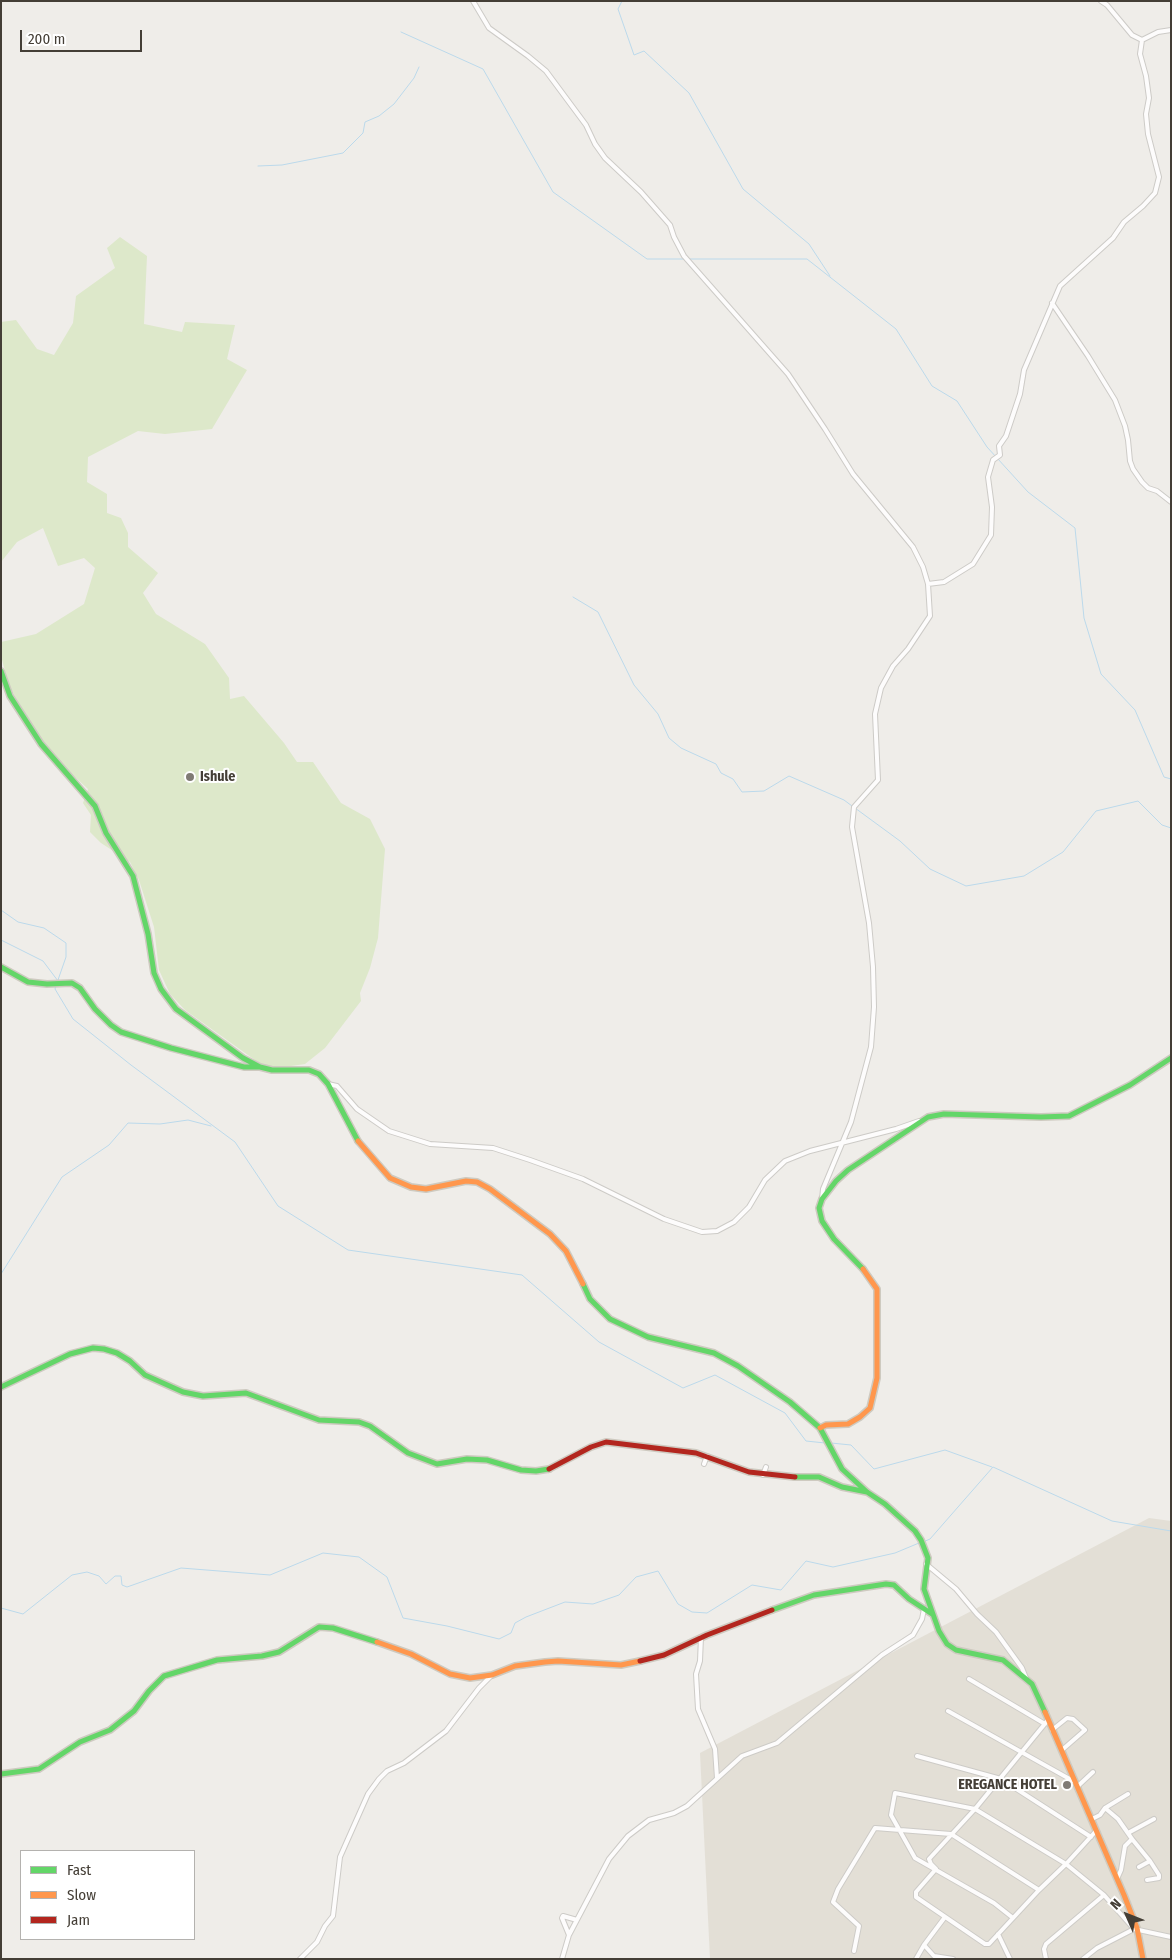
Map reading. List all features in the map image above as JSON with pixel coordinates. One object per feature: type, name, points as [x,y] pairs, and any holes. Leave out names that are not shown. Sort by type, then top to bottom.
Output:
[{"type":"main road","points":[[1,671],[10,696],[41,744],[81,788],[94,806],[106,833],[133,876],[148,934],[154,973],[161,989],[176,1009],[243,1058],[260,1067],[272,1070],[309,1070],[319,1074],[328,1084],[359,1142],[390,1178],[411,1187],[426,1189],[466,1181],[477,1182],[490,1189],[555,1240],[566,1251],[590,1299],[610,1319],[648,1337],[714,1353],[790,1402],[820,1428],[842,1469],[867,1492],[905,1520],[921,1540],[928,1558],[924,1588],[938,1632],[946,1644],[956,1650],[1003,1660],[1032,1684],[1047,1722],[1078,1785],[1117,1879],[1136,1929],[1143,1959]]},
{"type":"main road","points":[[1,967],[28,982],[68,982],[76,985],[111,1025],[121,1032],[171,1048],[244,1067],[260,1067]]},
{"type":"main road","points":[[820,1428],[826,1425],[848,1424],[870,1408],[877,1378],[877,1289],[870,1277],[840,1245],[822,1221],[818,1208],[822,1199],[843,1174],[928,1117],[939,1114],[1069,1116],[1130,1085],[1171,1058]]},
{"type":"main road","points":[[1,1387],[70,1354],[93,1348],[104,1349],[117,1353],[130,1361],[145,1375],[183,1392],[203,1396],[246,1393],[319,1420],[359,1422],[370,1426],[408,1453],[438,1464],[468,1459],[487,1460],[521,1470],[548,1469],[591,1447],[606,1442],[657,1451],[696,1453],[748,1472],[786,1477],[819,1477],[842,1486],[867,1492]]},
{"type":"main road","points":[[1,1774],[39,1769],[80,1742],[110,1730],[134,1711],[149,1690],[164,1676],[217,1660],[262,1656],[279,1652],[319,1626],[333,1628],[402,1651],[456,1676],[470,1678],[492,1675],[514,1666],[558,1661],[621,1665],[664,1654],[814,1595],[869,1586],[894,1585],[909,1599],[932,1614]]},
{"type":"street","points":[[473,1],[489,28],[528,56],[546,72],[586,125],[605,158],[641,192],[670,224],[674,237],[684,256],[788,374],[853,474],[913,547],[923,567],[928,584],[930,616],[908,649],[893,666],[881,688],[875,714],[878,780],[854,807],[852,827],[869,923],[873,967],[874,1007],[871,1047],[851,1122],[823,1189],[822,1199]]},
{"type":"street","points":[[1101,1],[1107,5],[1132,35],[1142,40]]},
{"type":"street","points":[[1142,40],[1158,32],[1171,30]]},
{"type":"street","points":[[928,584],[944,582],[973,564],[991,535],[992,507],[988,477],[993,460],[1000,454],[999,446],[1006,436],[1020,394],[1024,370],[1060,286],[1113,238],[1124,222],[1143,206],[1158,185],[1158,171],[1148,134],[1146,114],[1149,98],[1140,54],[1142,40]]},
{"type":"street","points":[[598,148],[601,143]]},
{"type":"street","points":[[1052,303],[1115,400],[1128,440],[1130,461],[1133,469],[1148,488],[1157,491],[1171,502]]},
{"type":"street","points":[[328,1084],[337,1086],[357,1110],[389,1130],[430,1144],[493,1148],[530,1160],[583,1179],[664,1219],[702,1232],[717,1231],[734,1222],[749,1206],[765,1180],[785,1161],[810,1151],[896,1129],[928,1117]]},
{"type":"street","points":[[704,1464],[708,1456]]},
{"type":"street","points":[[763,1475],[766,1467]]},
{"type":"street","points":[[926,1564],[956,1589],[977,1614],[996,1632],[1022,1668],[1026,1678]]},
{"type":"street","points":[[562,1959],[569,1935],[612,1853],[628,1836],[649,1820],[673,1813],[687,1806],[742,1756],[777,1743],[882,1655],[913,1636],[922,1619],[924,1608]]},
{"type":"street","points":[[701,1638],[700,1661],[696,1674],[698,1709],[715,1749],[717,1778]]},
{"type":"street","points":[[300,1959],[317,1942],[325,1926],[333,1916],[340,1857],[361,1811],[379,1779],[387,1771],[404,1762],[443,1733],[492,1675]]},
{"type":"street","points":[[936,1869],[930,1864],[929,1859],[1001,1779],[1047,1722],[970,1679]]},
{"type":"street","points":[[452,1711],[458,1714]]},
{"type":"street","points":[[948,1711],[1078,1785],[1093,1772]]},
{"type":"street","points":[[1052,1730],[1067,1718],[1073,1720],[1085,1730],[1062,1750]]},
{"type":"street","points":[[917,1756],[1001,1779],[1091,1837]]},
{"type":"street","points":[[1013,1918],[994,1903],[915,1858],[891,1815],[895,1793],[975,1809],[1066,1864],[1104,1895],[1136,1929],[1171,1937]]},
{"type":"street","points":[[1092,1819],[1100,1815],[1105,1808],[1128,1794]]},
{"type":"street","points":[[1105,1808],[1118,1819],[1150,1861],[1159,1878],[1148,1880]]},
{"type":"street","points":[[1129,1834],[1154,1819]]},
{"type":"street","points":[[854,1951],[859,1926],[833,1902],[838,1889],[875,1828],[951,1834],[1039,1890]]},
{"type":"street","points":[[936,1869],[916,1892],[916,1897],[985,1944],[991,1942],[1096,1831]]},
{"type":"street","points":[[1117,1879],[1122,1870],[1125,1846],[1132,1840],[1129,1834]]},
{"type":"street","points":[[1139,1867],[1150,1861]]},
{"type":"street","points":[[1046,1959],[1044,1949],[1046,1944],[1104,1895]]},
{"type":"street","points":[[569,1935],[562,1918],[563,1916],[578,1920]]},
{"type":"street","points":[[916,1959],[945,1917]]},
{"type":"street","points":[[1083,1959],[1097,1948],[1136,1929]]},
{"type":"street","points":[[998,1934],[1010,1959]]},
{"type":"street","points":[[924,1945],[934,1956],[953,1959]]},
{"type":"shaded area","points":[[1149,1518],[1171,1521],[1171,1959],[710,1959],[700,1753]]},
{"type":"green space","points":[[120,237],[147,256],[144,324],[182,332],[185,322],[235,325],[227,359],[247,370],[212,429],[165,434],[138,431],[88,457],[87,482],[107,494],[107,513],[121,518],[128,533],[128,547],[158,573],[143,593],[156,614],[205,644],[229,678],[230,699],[244,696],[284,743],[297,762],[313,762],[341,803],[370,819],[385,849],[378,938],[370,968],[360,993],[361,1001],[325,1048],[305,1064],[277,1068],[259,1063],[185,1010],[170,994],[159,970],[154,927],[139,880],[130,862],[101,843],[90,832],[91,815],[83,803],[88,789],[47,751],[9,686],[1,656],[1,642],[36,634],[84,604],[95,568],[84,558],[58,566],[43,528],[17,542],[1,562],[1,322],[16,320],[37,349],[54,355],[73,323],[76,296],[115,268],[107,248]]},
{"type":"waterway","points":[[622,1],[618,9],[634,55],[644,51],[689,93],[743,189],[809,244],[830,276]]},
{"type":"waterway","points":[[401,32],[483,69],[553,192],[647,259],[685,259]]},
{"type":"waterway","points":[[258,166],[282,165],[343,153],[363,133],[365,122],[379,116],[394,104],[414,78],[419,67]]},
{"type":"waterway","points":[[689,259],[807,259],[896,329],[932,386],[957,401],[987,447],[1028,492],[1075,528],[1084,618],[1101,674],[1135,710],[1164,777],[1171,779]]},
{"type":"waterway","points":[[573,597],[598,612],[634,685],[658,714],[669,738],[681,748],[716,764],[721,773],[733,779],[742,792],[764,791],[789,776],[844,800],[852,806]]},
{"type":"waterway","points":[[855,808],[900,841],[930,869],[966,886],[1024,876],[1063,852],[1096,811],[1138,801],[1162,825],[1171,828]]},
{"type":"waterway","points":[[1,910],[18,922],[44,928],[66,943],[66,957],[58,980]]},
{"type":"waterway","points":[[1,940],[43,961],[58,981]]},
{"type":"waterway","points":[[56,985],[55,989],[73,1019],[131,1065],[235,1142],[278,1206],[348,1250],[522,1275],[599,1342],[683,1388],[715,1375],[785,1413],[806,1441],[825,1443]]},
{"type":"waterway","points":[[1,1274],[62,1177],[109,1145],[128,1123],[160,1124],[188,1120],[211,1126]]},
{"type":"waterway","points":[[831,1443],[851,1445],[874,1469],[945,1450],[992,1467]]},
{"type":"waterway","points":[[923,1542],[930,1539],[993,1467],[1112,1521],[1171,1531]]},
{"type":"waterway","points":[[1,1608],[23,1614],[72,1575],[87,1572],[99,1576],[106,1584],[115,1576],[121,1576],[122,1585],[127,1587],[181,1568],[270,1575],[323,1553],[359,1557],[387,1577],[403,1618],[447,1626],[499,1639],[511,1633],[515,1623],[526,1617],[565,1602],[593,1604],[619,1595],[636,1577],[658,1571],[678,1604],[692,1612],[707,1613],[752,1585],[781,1590],[806,1561],[833,1567],[895,1553],[919,1543]]},
{"type":"traffic: fast","points":[[1,671],[10,696],[41,744],[95,806],[106,833],[133,876],[148,934],[154,973],[161,989],[176,1009],[243,1058],[260,1067],[272,1070],[309,1070],[319,1074],[328,1084],[358,1141]]},
{"type":"traffic: fast","points":[[1,967],[28,982],[47,984],[72,983],[80,988],[95,1009],[121,1032],[171,1048],[244,1067],[259,1067]]},
{"type":"traffic: fast","points":[[863,1269],[834,1239],[822,1221],[819,1208],[822,1199],[836,1181],[848,1170],[928,1117],[944,1114],[1069,1116],[1130,1085],[1171,1058]]},
{"type":"traffic: fast","points":[[583,1284],[590,1299],[610,1319],[648,1337],[714,1353],[738,1366],[790,1402],[820,1428],[842,1469],[867,1492],[885,1504],[915,1531],[921,1540],[928,1558],[924,1589],[939,1631],[947,1644],[956,1650],[1003,1660],[1032,1684],[1045,1712]]},
{"type":"traffic: fast","points":[[1,1387],[70,1354],[93,1348],[104,1349],[117,1353],[130,1361],[145,1375],[183,1392],[203,1396],[246,1393],[319,1420],[359,1422],[370,1426],[408,1453],[437,1464],[467,1459],[487,1460],[521,1470],[536,1471],[549,1469]]},
{"type":"traffic: fast","points":[[795,1477],[819,1477],[842,1487],[867,1492]]},
{"type":"traffic: fast","points":[[772,1610],[814,1595],[886,1584],[894,1585],[909,1599],[932,1614]]},
{"type":"traffic: fast","points":[[1,1774],[39,1769],[80,1742],[110,1730],[134,1711],[149,1691],[164,1676],[217,1660],[262,1656],[279,1652],[319,1627],[333,1628],[377,1642]]},
{"type":"traffic: slow","points":[[358,1141],[390,1178],[411,1187],[426,1189],[466,1181],[477,1182],[490,1189],[550,1234],[566,1251],[583,1284]]},
{"type":"traffic: slow","points":[[820,1428],[826,1425],[848,1424],[870,1408],[877,1378],[877,1289],[863,1269]]},
{"type":"traffic: slow","points":[[377,1642],[411,1654],[450,1674],[470,1678],[492,1675],[515,1666],[545,1662],[558,1661],[621,1665],[640,1661]]},
{"type":"traffic: slow","points":[[1045,1712],[1124,1895],[1137,1928],[1143,1959]]},
{"type":"traffic: jam","points":[[549,1469],[591,1447],[606,1442],[696,1453],[749,1472],[795,1477]]},
{"type":"traffic: jam","points":[[640,1661],[664,1655],[707,1635],[772,1610]]},
{"type":"place","name":"Ishule","points":[[190,777]]},
{"type":"place","name":"EREGANCE HOTEL","points":[[1067,1785]]}]
